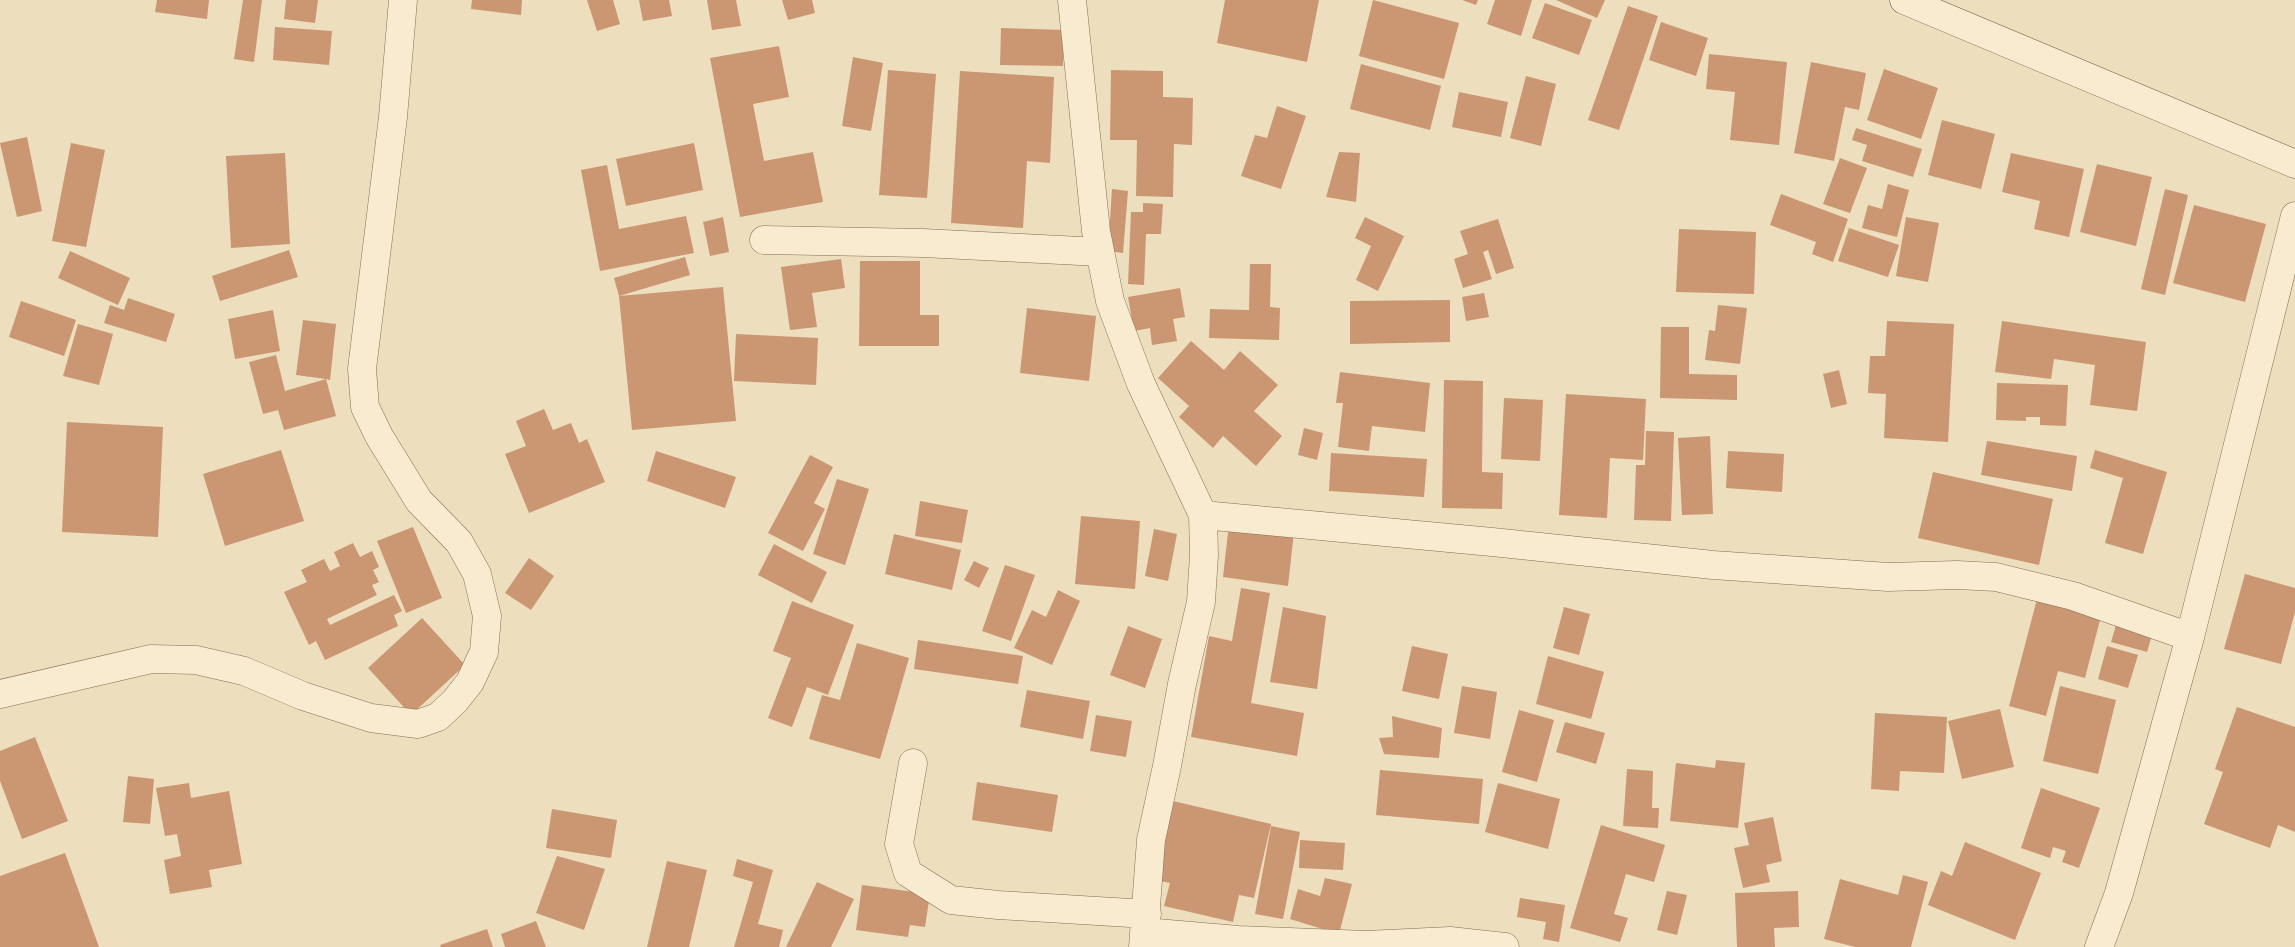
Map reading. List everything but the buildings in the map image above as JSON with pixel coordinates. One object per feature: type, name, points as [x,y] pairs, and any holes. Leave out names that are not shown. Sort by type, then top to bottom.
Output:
[{"type":"street","points":[[0,694],[151,659],[196,660],[244,671],[303,696],[371,718],[418,724],[438,717],[455,701],[470,682],[484,652],[487,616],[477,574],[459,542],[419,502],[379,436],[365,407],[362,368],[393,117],[403,0]]},
{"type":"street","points":[[1072,0],[1100,252],[1110,301],[1141,384],[1203,515],[1204,555],[1201,602],[1182,684],[1151,840],[1145,931]]},
{"type":"street","points":[[1904,0],[2295,164]]},
{"type":"street","points":[[2099,947],[2119,893],[2190,637],[2295,216]]},
{"type":"street","points":[[764,240],[923,243],[1100,252]]},
{"type":"street","points":[[1203,515],[1472,540],[1713,566],[1888,577],[1957,575],[1996,577],[2073,596],[2190,637]]},
{"type":"street","points":[[913,763],[899,844],[908,872],[951,900],[1008,906],[1145,931],[1238,940],[1366,944],[1450,941],[1505,947]]}]
